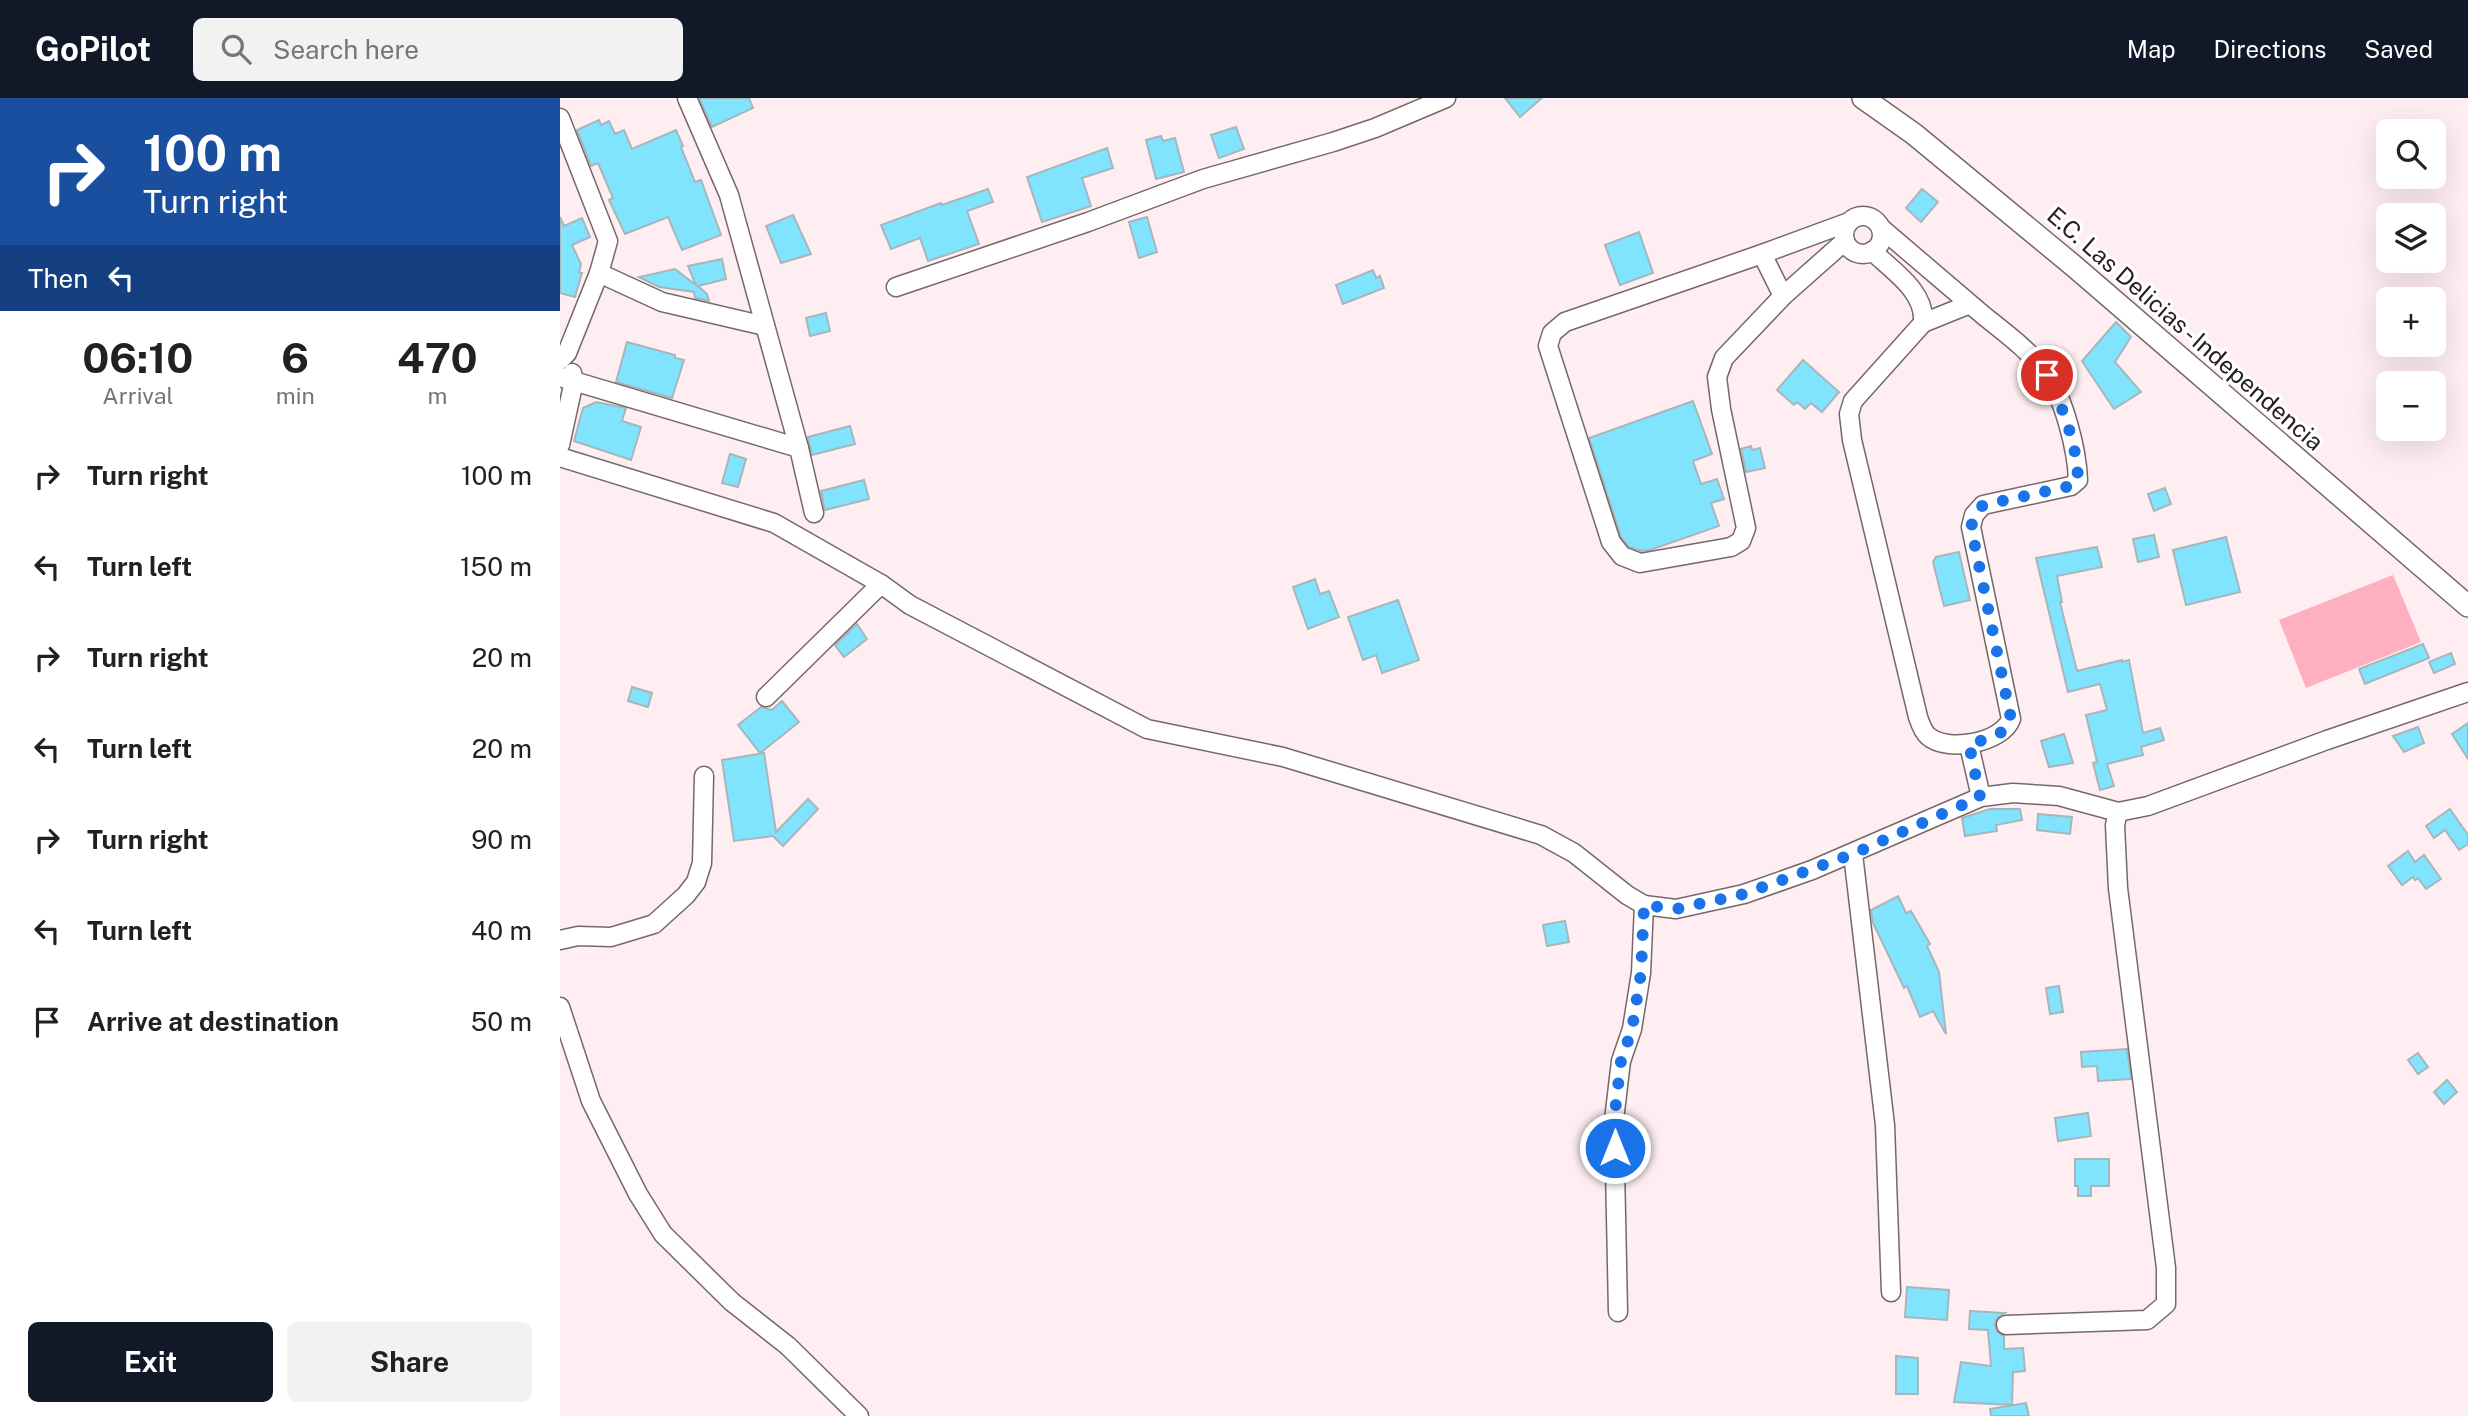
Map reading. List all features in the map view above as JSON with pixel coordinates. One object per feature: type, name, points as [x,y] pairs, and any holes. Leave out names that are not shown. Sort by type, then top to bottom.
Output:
[{"type":"street","points":[[687,98],[729,195],[799,448],[814,513]]},
{"type":"street","points":[[896,287],[1088,222],[1203,179],[1344,139],[1446,98]]},
{"type":"street","name":"E.C. Las Delicias - Independencia","points":[[1863,98],[1913,134],[2075,267],[2468,606]]},
{"type":"street","points":[[560,118],[608,241],[564,356],[567,379],[560,445]]},
{"type":"street","points":[[1845,241],[1783,296],[1724,358],[1717,377],[1721,409],[1746,528],[1741,541],[1731,547],[1640,563],[1622,556],[1611,542],[1548,346],[1552,332],[1565,322],[1762,254],[1860,216],[1867,216],[1878,222],[1881,228],[2029,353],[2047,375],[2061,405],[2077,463],[2078,480],[2071,486],[1983,505],[1975,515],[1971,527],[2011,719],[2008,728],[2000,734],[1969,744],[1942,743],[1927,736],[1918,717],[1855,453],[1849,414],[1853,401],[1923,323],[1970,304]]},
{"type":"street","points":[[1849,222],[1844,234],[1845,241],[1853,251],[1872,251],[1881,241],[1881,228]]},
{"type":"street","points":[[1872,251],[1919,296],[1924,310],[1923,323]]},
{"type":"street","points":[[1762,254],[1783,296]]},
{"type":"street","points":[[598,273],[662,302],[765,326]]},
{"type":"street","points":[[567,379],[799,448]]},
{"type":"street","points":[[560,457],[774,523],[881,584],[911,605],[1147,729],[1283,757],[1541,835],[1574,853],[1627,895],[1644,905],[1676,909],[1744,894],[1853,854],[1980,797],[2013,793],[2059,796],[2118,812],[2148,806],[2327,740],[2468,692]]},
{"type":"street","points":[[766,697],[881,584]]},
{"type":"street","points":[[1969,744],[1980,797]]},
{"type":"street","points":[[560,940],[578,936],[611,937],[654,923],[686,895],[696,882],[702,863],[704,776]]},
{"type":"street","points":[[2006,1325],[2147,1320],[2166,1304],[2166,1268],[2118,888],[2115,825],[2118,812]]},
{"type":"street","points":[[1853,854],[1885,1125],[1891,1292]]},
{"type":"street","points":[[1618,1312],[1614,1120],[1621,1061],[1632,1029],[1641,973],[1644,905]]},
{"type":"street","points":[[560,1007],[591,1101],[638,1194],[663,1234],[732,1302],[788,1346],[859,1416]]},
{"type":"shaded area","points":[[2393,575],[2421,642],[2306,688],[2279,620]]},
{"type":"building","points":[[699,98],[749,98],[753,108],[712,127]]},
{"type":"building","points":[[1505,98],[1542,98],[1520,117]]},
{"type":"building","points":[[599,120],[601,125],[609,121],[615,134],[624,130],[632,149],[676,130],[695,182],[701,180],[721,235],[682,250],[668,217],[625,234],[609,200],[613,198],[598,163],[591,166],[577,130]]},
{"type":"building","points":[[1236,127],[1244,149],[1219,158],[1211,135]]},
{"type":"building","points":[[1161,136],[1163,141],[1175,138],[1184,172],[1156,179],[1146,140]]},
{"type":"building","points":[[1107,148],[1113,168],[1082,178],[1091,206],[1042,222],[1027,177]]},
{"type":"building","points":[[988,189],[993,202],[967,211],[979,244],[928,261],[920,238],[891,249],[881,225]]},
{"type":"building","points":[[1922,189],[1938,202],[1921,222],[1906,208]]},
{"type":"building","points":[[793,215],[811,254],[781,263],[766,226]]},
{"type":"building","points":[[560,217],[564,226],[582,218],[590,237],[572,245],[581,264],[579,272],[582,273],[575,297],[560,293]]},
{"type":"building","points":[[1147,217],[1157,252],[1139,258],[1129,222]]},
{"type":"building","points":[[1639,232],[1653,273],[1620,285],[1605,245]]},
{"type":"building","points":[[722,259],[726,279],[698,286],[707,294],[709,301],[695,298],[694,292],[659,287],[639,277],[675,269],[696,285],[688,266]]},
{"type":"building","points":[[1373,270],[1376,278],[1380,276],[1384,288],[1343,304],[1336,285]]},
{"type":"building","points":[[826,313],[830,331],[810,336],[806,318]]},
{"type":"building","points":[[2116,322],[2131,337],[2115,362],[2141,392],[2114,409],[2082,361]]},
{"type":"building","points":[[627,342],[684,360],[672,398],[616,382]]},
{"type":"building","points":[[1803,360],[1839,392],[1822,412],[1811,403],[1805,409],[1797,402],[1794,405],[1777,390]]},
{"type":"building","points":[[1693,401],[1712,454],[1693,461],[1701,484],[1717,479],[1724,499],[1711,503],[1719,526],[1650,550],[1641,551],[1629,547],[1621,537],[1589,438]]},
{"type":"building","points":[[596,402],[626,408],[622,421],[641,427],[631,460],[574,441],[583,408]]},
{"type":"building","points":[[850,426],[855,444],[812,455],[808,437]]},
{"type":"building","points":[[1751,446],[1752,450],[1760,448],[1765,468],[1746,472],[1741,449]]},
{"type":"building","points":[[730,454],[746,459],[738,487],[722,483]]},
{"type":"building","points":[[864,480],[869,499],[825,510],[821,491]]},
{"type":"building","points":[[2165,488],[2171,504],[2154,511],[2148,494]]},
{"type":"building","points":[[2154,535],[2159,557],[2138,562],[2133,539]]},
{"type":"building","points":[[2226,537],[2240,592],[2186,605],[2173,550]]},
{"type":"building","points":[[2097,547],[2102,567],[2057,576],[2060,602],[2077,671],[2129,660],[2143,733],[2160,728],[2164,740],[2141,747],[2143,755],[2107,764],[2114,786],[2100,790],[2093,763],[2097,762],[2086,715],[2107,710],[2100,684],[2068,692],[2036,558]]},
{"type":"building","points":[[1959,552],[1970,600],[1944,606],[1933,562],[1936,557]]},
{"type":"building","points":[[1315,579],[1320,594],[1329,591],[1339,617],[1308,629],[1293,587]]},
{"type":"building","points":[[1398,600],[1419,660],[1382,673],[1376,655],[1363,660],[1348,617]]},
{"type":"building","points":[[857,624],[867,639],[844,657],[835,645]]},
{"type":"building","points":[[2423,644],[2429,658],[2365,684],[2359,669]]},
{"type":"building","points":[[2451,653],[2455,664],[2434,673],[2429,662]]},
{"type":"building","points":[[632,687],[652,693],[648,707],[628,701]]},
{"type":"building","points":[[782,701],[799,722],[760,753],[738,725],[761,707],[772,710]]},
{"type":"building","points":[[2468,723],[2468,759],[2452,734]]},
{"type":"building","points":[[2418,727],[2424,743],[2404,752],[2393,736]]},
{"type":"building","points":[[2064,734],[2073,763],[2049,767],[2041,741]]},
{"type":"building","points":[[764,753],[776,832],[808,799],[818,809],[783,846],[773,836],[734,841],[722,760]]},
{"type":"building","points":[[1990,809],[2020,809],[2022,820],[1996,825],[1997,831],[1965,836],[1962,818]]},
{"type":"building","points":[[2450,809],[2468,835],[2468,844],[2459,850],[2445,830],[2434,838],[2426,826]]},
{"type":"building","points":[[2038,814],[2072,817],[2070,834],[2037,830]]},
{"type":"building","points":[[2408,851],[2415,862],[2424,855],[2441,879],[2426,889],[2418,878],[2415,880],[2413,877],[2402,885],[2388,866]]},
{"type":"building","points":[[1898,896],[1906,913],[1911,911],[1930,944],[1927,946],[1939,972],[1946,1034],[1933,1011],[1920,1017],[1907,986],[1904,988],[1873,923],[1871,910]]},
{"type":"building","points":[[1565,921],[1569,942],[1547,946],[1543,925]]},
{"type":"building","points":[[2059,986],[2063,1012],[2050,1014],[2046,988]]},
{"type":"building","points":[[2127,1049],[2131,1079],[2098,1081],[2097,1066],[2082,1067],[2081,1052]]},
{"type":"building","points":[[2418,1053],[2428,1067],[2418,1074],[2408,1060]]},
{"type":"building","points":[[2447,1080],[2457,1092],[2444,1104],[2434,1092]]},
{"type":"building","points":[[2088,1113],[2091,1136],[2058,1141],[2055,1118]]},
{"type":"building","points":[[2075,1159],[2109,1159],[2109,1186],[2091,1186],[2091,1196],[2078,1196],[2078,1186],[2075,1186]]},
{"type":"building","points":[[1907,1287],[1949,1290],[1947,1320],[1905,1317]]},
{"type":"building","points":[[1970,1311],[2005,1313],[1996,1319],[1995,1325],[1997,1332],[2004,1336],[2004,1349],[2023,1348],[2025,1371],[2013,1372],[2012,1405],[1954,1402],[1961,1362],[1991,1366],[1988,1330],[1969,1329]]},
{"type":"building","points":[[1896,1356],[1918,1358],[1918,1394],[1896,1394]]},
{"type":"building","points":[[2026,1403],[2029,1416],[1991,1416],[1990,1409]]},
{"type":"route","points":[[1615,1148],[1614,1120],[1621,1061],[1632,1029],[1641,973],[1644,905],[1676,909],[1744,894],[1853,854],[1980,797],[1969,744],[2000,734],[2008,728],[2011,719],[1971,527],[1975,515],[1983,505],[2071,486],[2078,480],[2077,463],[2061,405],[2047,375]]}]
